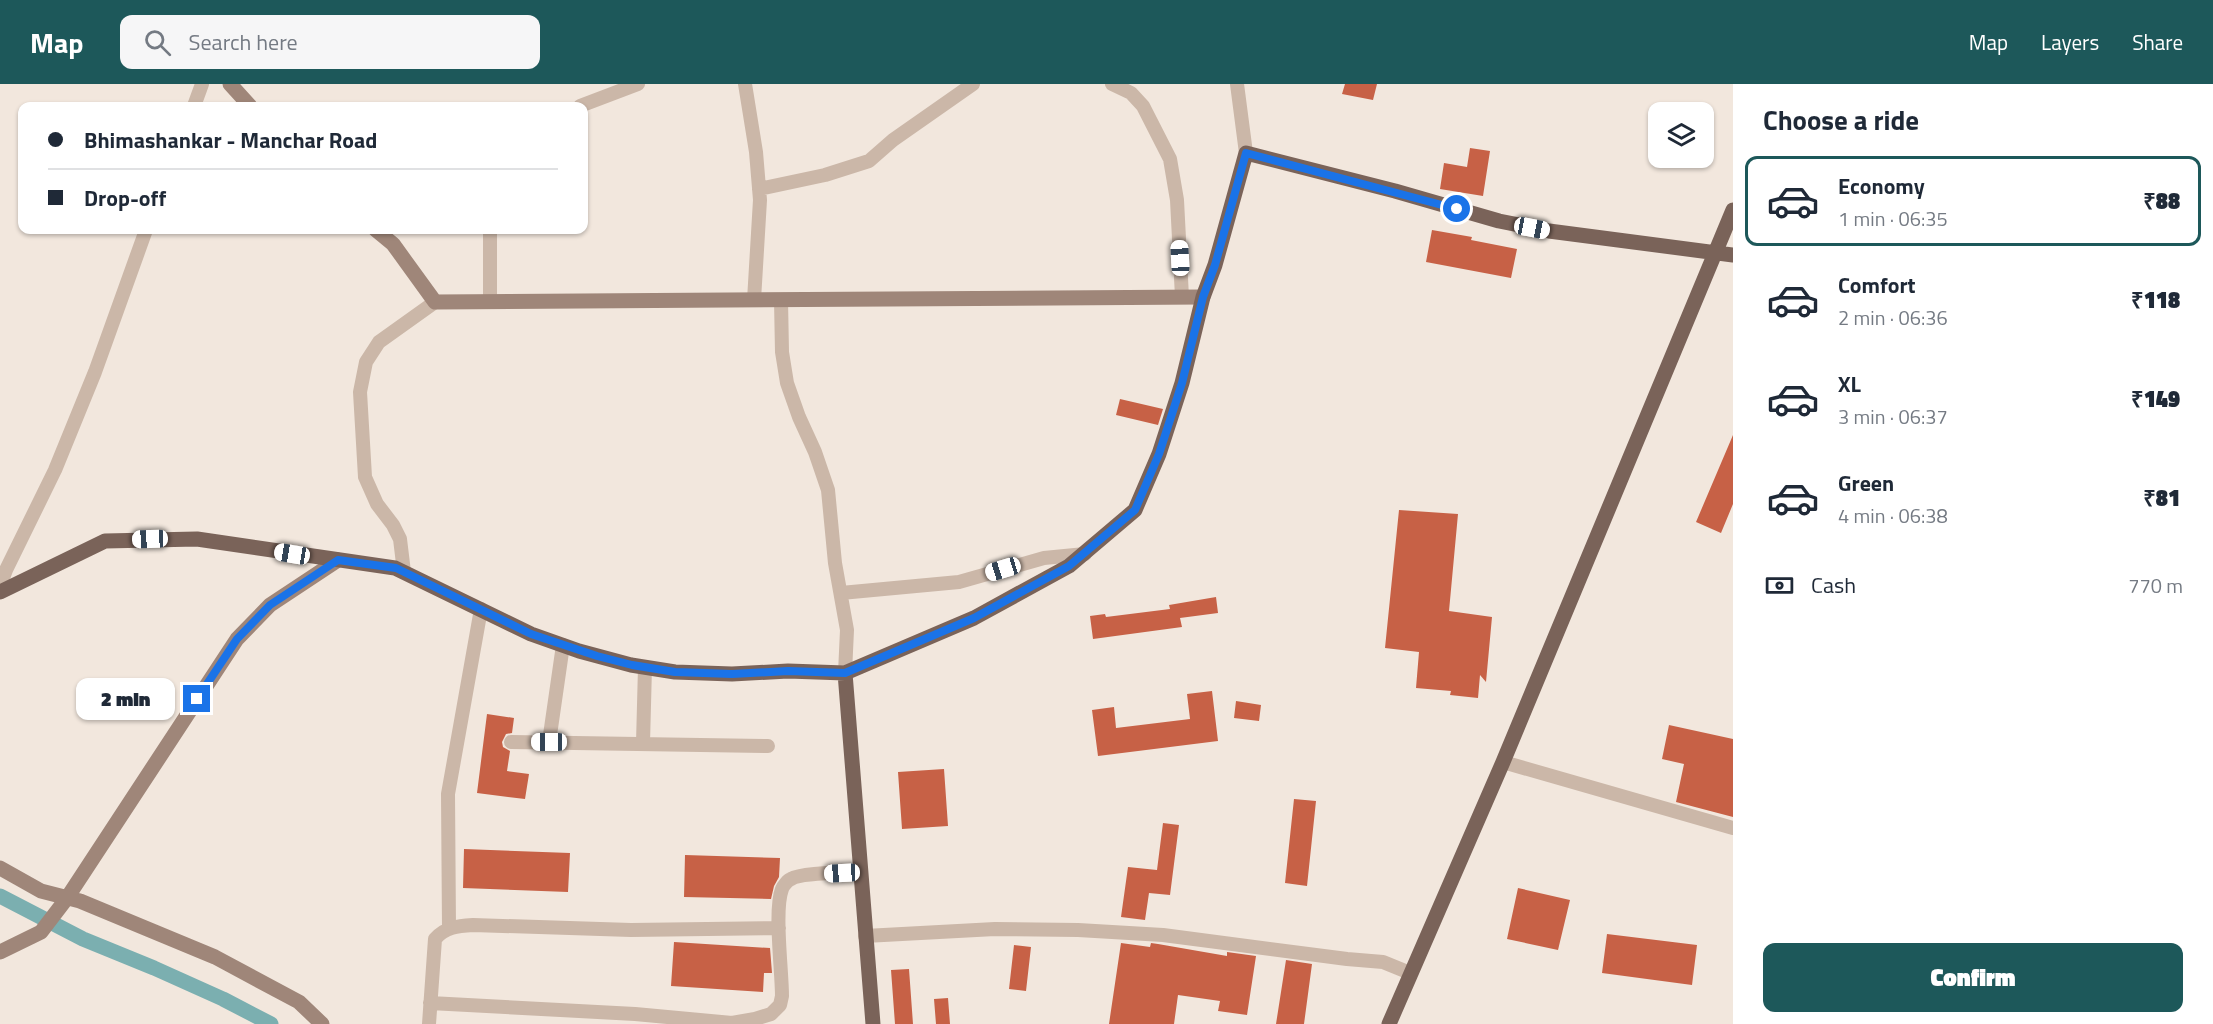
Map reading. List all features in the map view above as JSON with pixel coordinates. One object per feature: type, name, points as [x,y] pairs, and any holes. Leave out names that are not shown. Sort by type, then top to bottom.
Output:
[{"type":"main road","points":[[0,592],[105,541],[197,539],[396,568],[531,634],[645,668],[675,672],[732,674],[788,671],[845,673],[974,618],[1069,566],[1135,510],[1159,454],[1182,383],[1203,297],[1215,265],[1246,153],[1395,191],[1499,221],[1549,231],[1733,255]]},
{"type":"main road","points":[[1389,1024],[1503,762],[1733,210]]},
{"type":"main road","points":[[845,673],[873,1024]]},
{"type":"street","points":[[195,102],[202,84]]},
{"type":"street","points":[[230,84],[246,102]]},
{"type":"street","points":[[588,103],[638,84]]},
{"type":"street","points":[[745,84],[756,152],[759,189],[754,300]]},
{"type":"street","points":[[759,189],[825,175],[869,161],[893,140],[973,84]]},
{"type":"street","points":[[1112,84],[1131,93],[1143,106],[1170,159],[1177,200],[1182,297]]},
{"type":"street","points":[[1238,84],[1246,153]]},
{"type":"street","points":[[0,586],[60,459],[95,372],[145,234]]},
{"type":"street","points":[[381,234],[393,244],[435,302]]},
{"type":"street","points":[[490,234],[490,302]]},
{"type":"street","points":[[404,572],[400,539],[393,525],[377,504],[365,477],[360,392],[366,362],[380,342],[435,302],[1203,297]]},
{"type":"street","points":[[781,300],[782,351],[787,383],[828,490],[835,563],[847,630],[845,673]]},
{"type":"street","points":[[841,593],[959,582],[1044,558],[1085,554]]},
{"type":"street","points":[[0,952],[41,932],[237,639],[270,605],[338,560]]},
{"type":"street","points":[[449,929],[448,794],[481,609]]},
{"type":"street","points":[[549,742],[563,645]]},
{"type":"street","points":[[643,743],[645,668]]},
{"type":"street","points":[[511,742],[768,746]]},
{"type":"street","points":[[1503,762],[1733,828]]},
{"type":"street","points":[[0,868],[41,891],[143,926],[215,957],[299,1002],[322,1024]]},
{"type":"street","points":[[430,1003],[635,1014],[732,1023],[755,1019],[771,1014],[780,1005],[782,888],[791,879],[806,875],[860,872]]},
{"type":"street","points":[[429,1024],[435,939],[442,931],[449,929],[473,925],[631,930],[780,928]]},
{"type":"street","points":[[865,936],[995,929],[1078,930],[1163,935],[1383,962],[1410,973]]},
{"type":"building","points":[[1345,84],[1377,84],[1373,100],[1342,94]]},
{"type":"building","points":[[1470,148],[1490,151],[1483,196],[1440,189],[1444,163],[1467,167]]},
{"type":"building","points":[[1432,230],[1472,237],[1471,240],[1517,249],[1511,278],[1426,262]]},
{"type":"building","points":[[1120,399],[1163,409],[1158,425],[1116,415]]},
{"type":"building","points":[[1733,435],[1733,504],[1721,533],[1696,522]]},
{"type":"building","points":[[1399,510],[1458,514],[1449,611],[1492,617],[1486,682],[1480,675],[1478,698],[1450,695],[1451,691],[1416,688],[1419,652],[1385,648]]},
{"type":"building","points":[[1216,597],[1218,613],[1180,618],[1182,627],[1093,639],[1090,616],[1105,614],[1106,617],[1170,609],[1169,605]]},
{"type":"building","points":[[1212,691],[1218,741],[1098,756],[1092,710],[1114,707],[1116,728],[1190,719],[1187,694]]},
{"type":"building","points":[[1236,701],[1261,705],[1259,721],[1234,718]]},
{"type":"building","points":[[487,714],[514,718],[512,733],[506,734],[502,742],[503,747],[510,751],[507,771],[529,774],[525,799],[477,793]]},
{"type":"building","points":[[1669,725],[1733,739],[1733,817],[1676,802],[1684,764],[1662,759]]},
{"type":"building","points":[[944,769],[948,826],[902,829],[898,772]]},
{"type":"building","points":[[1294,799],[1316,801],[1307,886],[1285,883]]},
{"type":"building","points":[[1163,823],[1179,825],[1170,895],[1149,893],[1145,920],[1121,917],[1128,867],[1157,870]]},
{"type":"building","points":[[464,849],[570,853],[568,892],[463,888]]},
{"type":"building","points":[[685,855],[780,858],[779,877],[771,899],[684,897]]},
{"type":"building","points":[[1518,888],[1570,900],[1558,950],[1507,939]]},
{"type":"building","points":[[1607,934],[1697,945],[1692,985],[1602,973]]},
{"type":"building","points":[[674,942],[770,948],[772,973],[764,973],[763,992],[671,986]]},
{"type":"building","points":[[1121,943],[1150,947],[1151,943],[1227,956],[1227,952],[1256,956],[1247,1015],[1218,1011],[1220,1001],[1178,995],[1174,1024],[1109,1024]]},
{"type":"building","points":[[1014,945],[1031,947],[1026,991],[1009,989]]},
{"type":"building","points":[[1286,960],[1312,964],[1304,1024],[1276,1024]]},
{"type":"building","points":[[909,969],[913,1024],[895,1024],[891,970]]},
{"type":"building","points":[[948,998],[950,1024],[936,1024],[934,999]]},
{"type":"waterway","points":[[0,896],[83,939],[223,999],[271,1024]]},
{"type":"route","points":[[197,699],[237,639],[270,605],[338,560],[396,568],[531,634],[579,651],[632,665],[675,672],[845,673],[974,618],[1069,566],[1135,510],[1159,454],[1182,383],[1203,297],[1215,265],[1246,153],[1457,209]]}]
